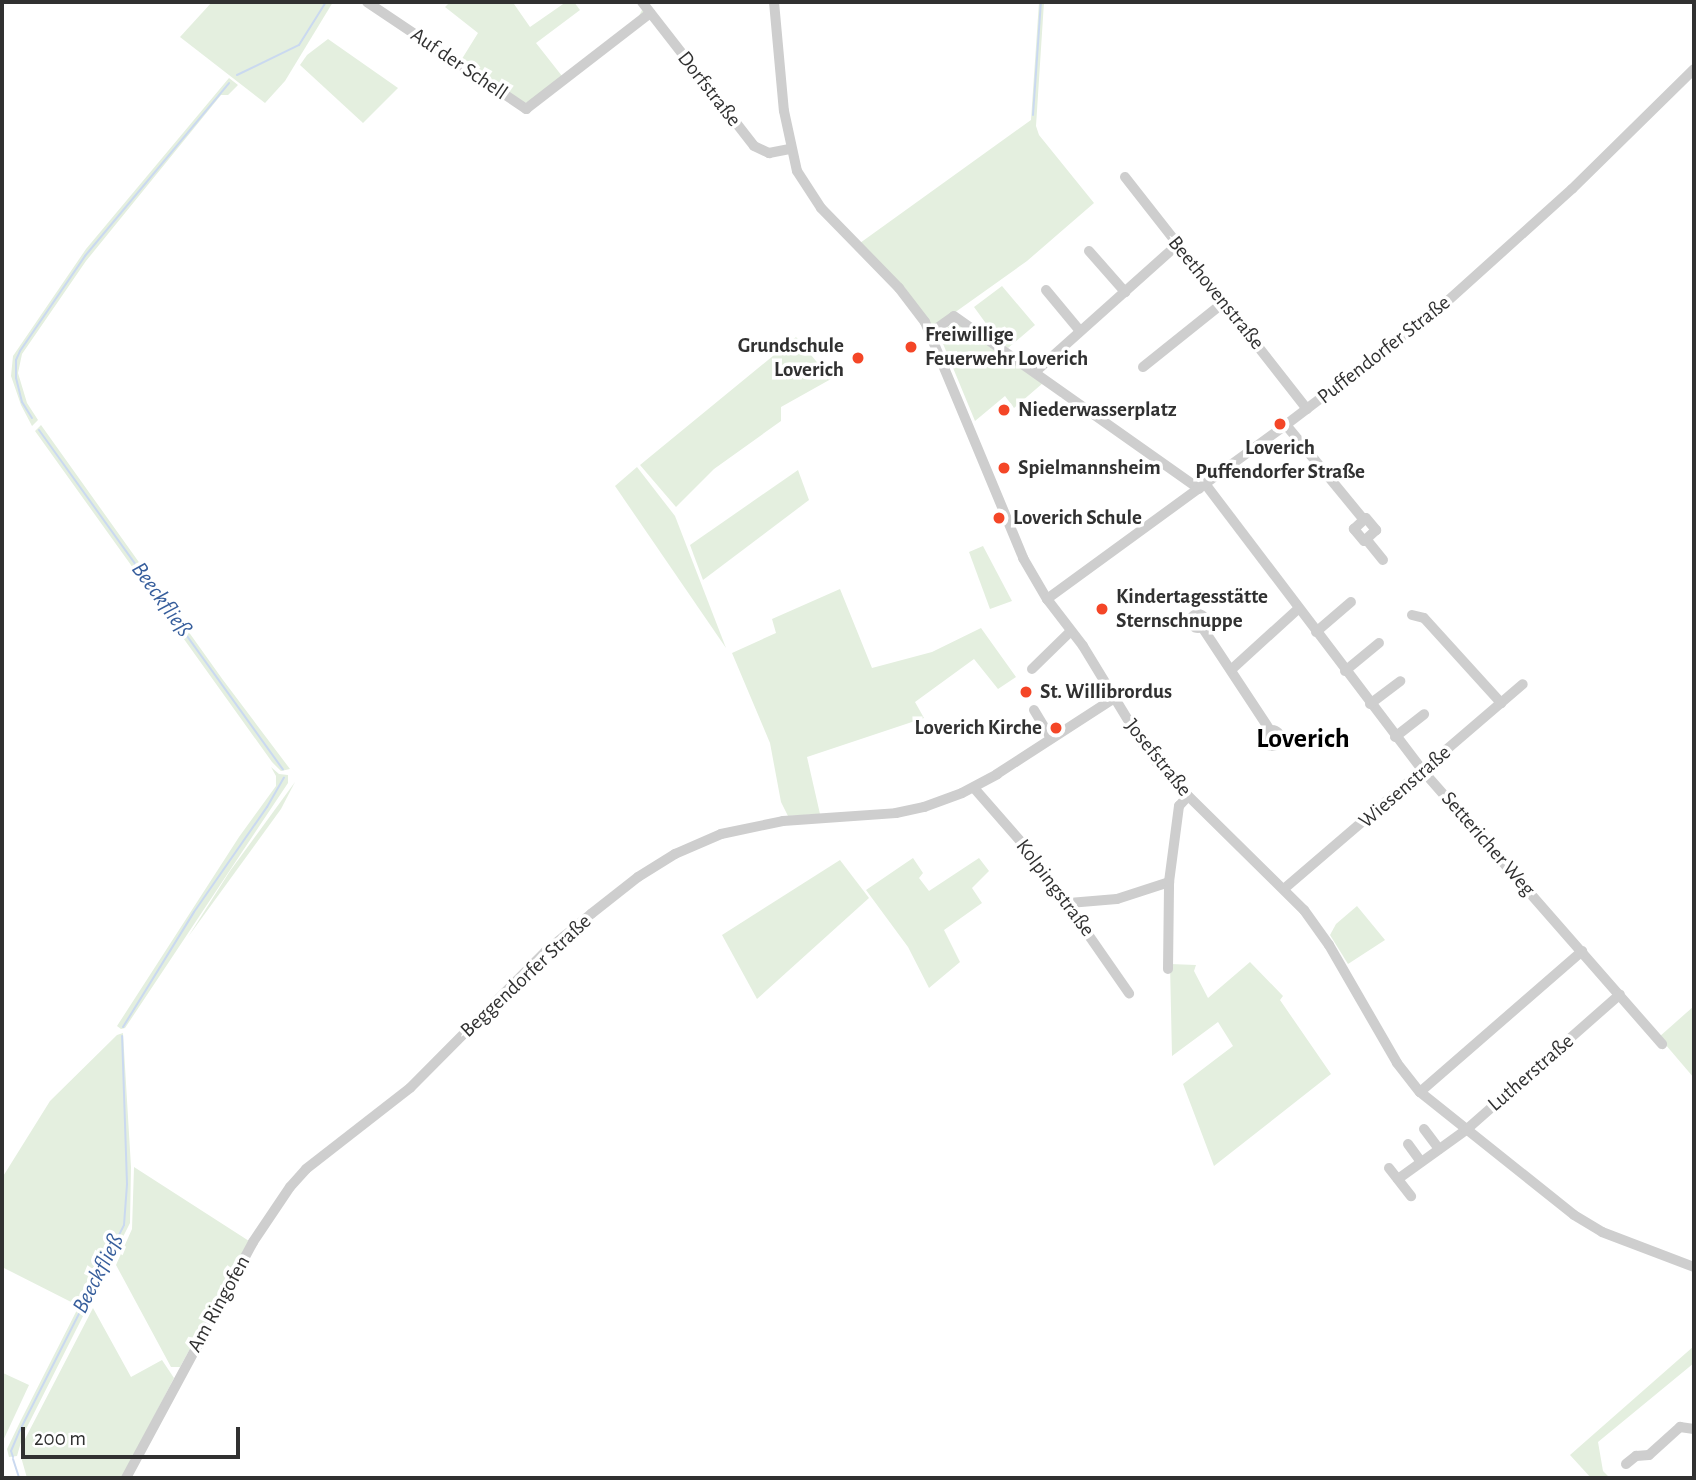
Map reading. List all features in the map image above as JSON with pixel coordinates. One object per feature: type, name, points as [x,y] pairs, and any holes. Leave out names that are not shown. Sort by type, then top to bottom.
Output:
[{"type":"street","name":"Auf der Schell","points":[[367,2],[526,109],[650,13]]},
{"type":"street","name":"Dorfstraße","points":[[642,2],[754,146],[769,153],[790,149]]},
{"type":"street","name":"Josefstraße","points":[[774,2],[790,149],[810,193],[914,304],[930,333],[1004,519],[1047,599],[1083,646],[1112,699],[1145,748],[1188,796],[1285,888],[1318,929],[1397,1063],[1420,1092],[1499,1157],[1592,1226],[1694,1266]]},
{"type":"street","name":"Puffendorfer Straße","points":[[1047,599],[1286,425],[1486,269],[1694,69]]},
{"type":"street","name":"Beethovenstraße","points":[[1125,177],[1307,409]]},
{"type":"street","points":[[1035,372],[1177,245]]},
{"type":"street","points":[[1089,251],[1125,292]]},
{"type":"street","points":[[1046,290],[1080,331]]},
{"type":"street","points":[[1143,367],[1224,302]]},
{"type":"street","name":"Settericher Weg","points":[[930,333],[954,316],[1202,487],[1423,771],[1662,1044]]},
{"type":"street","points":[[1286,425],[1364,520],[1366,518],[1376,530],[1366,540],[1383,560]]},
{"type":"street","points":[[1316,632],[1351,602]]},
{"type":"street","points":[[1232,669],[1298,609]]},
{"type":"street","points":[[1412,615],[1424,618],[1502,703]]},
{"type":"street","points":[[1202,627],[1270,730]]},
{"type":"street","points":[[1032,669],[1071,631]]},
{"type":"street","points":[[1345,671],[1379,643]]},
{"type":"street","points":[[1370,704],[1400,681]]},
{"type":"street","name":"Wiesenstraße","points":[[1285,888],[1523,684]]},
{"type":"street","name":"Beggendorfer Straße","points":[[334,1146],[410,1088],[567,933],[638,877],[675,854],[699,841],[742,828],[825,817],[896,813],[924,807],[974,788],[1112,699]]},
{"type":"street","points":[[1034,710],[1051,738]]},
{"type":"street","points":[[1395,737],[1424,714]]},
{"type":"street","name":"Kolpingstraße","points":[[974,788],[1035,858],[1069,903],[1129,993]]},
{"type":"street","points":[[1168,969],[1169,882],[1179,806],[1188,796]]},
{"type":"street","points":[[1069,903],[1117,899],[1169,882]]},
{"type":"street","points":[[1420,1092],[1582,951]]},
{"type":"street","name":"Lutherstraße","points":[[1398,1180],[1466,1130],[1620,994]]},
{"type":"street","points":[[1424,1129],[1439,1149]]},
{"type":"street","points":[[1408,1144],[1421,1162]]},
{"type":"street","name":"Am Ringofen","points":[[126,1478],[272,1210],[306,1169],[334,1146]]},
{"type":"street","points":[[1390,1168],[1411,1196]]},
{"type":"street","points":[[1626,1464],[1636,1455],[1648,1455],[1680,1427],[1694,1429]]},
{"type":"green space","points":[[212,2],[333,2],[285,81],[265,103],[180,37]]},
{"type":"green space","points":[[450,2],[517,2],[514,4],[530,27],[566,2],[574,2],[580,10],[536,43],[562,76],[638,18],[642,10],[647,14],[533,101],[524,103],[460,62],[478,33],[445,7]]},
{"type":"green space","points":[[1039,2],[1044,2],[1036,126],[1039,135],[1094,203],[1027,261],[933,328],[905,288],[860,243],[1031,120]]},
{"type":"green space","points":[[328,39],[398,88],[363,123],[300,65],[307,55]]},
{"type":"green space","points":[[229,78],[238,85],[228,95],[221,95],[86,261],[22,354],[18,373],[27,403],[38,420],[32,426],[11,376],[13,356],[86,249]]},
{"type":"green space","points":[[1002,286],[1035,325],[1008,348],[986,333],[990,329],[974,307]]},
{"type":"green space","points":[[956,321],[1043,383],[1014,408],[1005,396],[975,421],[939,334]]},
{"type":"green space","points":[[796,337],[831,379],[781,407],[781,421],[714,469],[676,507],[640,465]]},
{"type":"green space","points":[[41,425],[290,769],[281,771],[272,762],[35,431]]},
{"type":"green space","points":[[637,467],[675,516],[726,648],[615,486]]},
{"type":"green space","points":[[798,470],[809,500],[703,580],[690,545]]},
{"type":"green space","points":[[983,546],[1012,601],[990,609],[969,552]]},
{"type":"green space","points":[[840,589],[872,668],[932,652],[981,628],[1016,677],[998,689],[974,659],[915,702],[924,718],[807,757],[820,814],[788,816],[781,802],[770,743],[732,653],[776,633],[772,619]]},
{"type":"green space","points":[[271,767],[279,774],[288,775],[288,783],[125,1028],[121,1029],[117,1026],[239,837],[276,786],[276,776]]},
{"type":"green space","points":[[295,782],[281,809],[188,937],[230,871]]},
{"type":"green space","points":[[913,858],[923,873],[919,878],[929,891],[979,858],[989,871],[972,888],[982,903],[944,930],[960,962],[929,988],[908,947],[866,890]]},
{"type":"green space","points":[[840,860],[869,898],[757,999],[722,935]]},
{"type":"green space","points":[[1357,906],[1385,940],[1348,964],[1330,935],[1336,924]]},
{"type":"green space","points":[[1250,962],[1283,996],[1280,1000],[1331,1074],[1214,1166],[1183,1084],[1233,1046],[1218,1022],[1172,1056],[1170,964],[1196,965],[1194,971],[1208,998]]},
{"type":"green space","points":[[1694,1006],[1694,1078],[1659,1037]]},
{"type":"green space","points":[[123,1033],[131,1167],[130,1223],[23,1435],[17,1456],[9,1457],[7,1449],[79,1306],[2,1267],[2,1178],[50,1101],[117,1035]]},
{"type":"green space","points":[[134,1167],[249,1241],[180,1367],[171,1367],[116,1265],[132,1229]]},
{"type":"green space","points":[[93,1308],[131,1377],[162,1360],[174,1378],[122,1478],[27,1478],[21,1457],[25,1439]]},
{"type":"green space","points":[[1694,1346],[1694,1363],[1598,1442],[1603,1471],[1610,1478],[1591,1478],[1570,1455]]},
{"type":"green space","points":[[3,1373],[29,1385],[2,1443],[2,1376]]},
{"type":"waterway","name":"Beeckfließ","points":[[237,75],[299,45],[326,2]]},
{"type":"waterway","points":[[1033,115],[1041,2]]},
{"type":"waterway","name":"Beeckfließ","points":[[32,418],[22,402],[16,378],[16,360],[20,351],[85,256],[229,83]]},
{"type":"waterway","name":"Beeckfließ","points":[[39,430],[283,769]]},
{"type":"waterway","name":"Beeckfließ","points":[[123,1027],[194,912],[284,778]]},
{"type":"waterway","name":"Beeckfließ","points":[[13,1457],[11,1451],[19,1432],[124,1225],[127,1184],[122,1036]]},
{"type":"waterway","name":"Beeckfließ","points":[[13,1459],[19,1478]]},
{"type":"place","name":"Freiwillige Feuerwehr Loverich","points":[[911,347]]},
{"type":"place","name":"Grundschule Loverich","points":[[858,358]]},
{"type":"place","name":"Niederwasserplatz","points":[[1004,410]]},
{"type":"place","name":"Loverich Puffendorfer Straße","points":[[1280,424]]},
{"type":"place","name":"Spielmannsheim","points":[[1004,468]]},
{"type":"place","name":"Loverich Schule","points":[[999,518]]},
{"type":"place","name":"Kindertagesstätte Sternschnuppe","points":[[1102,609]]},
{"type":"place","name":"St. Willibrordus","points":[[1026,692]]},
{"type":"place","name":"Loverich Kirche","points":[[1056,728]]},
{"type":"district","name":"Loverich","points":[[1303,739]]}]
